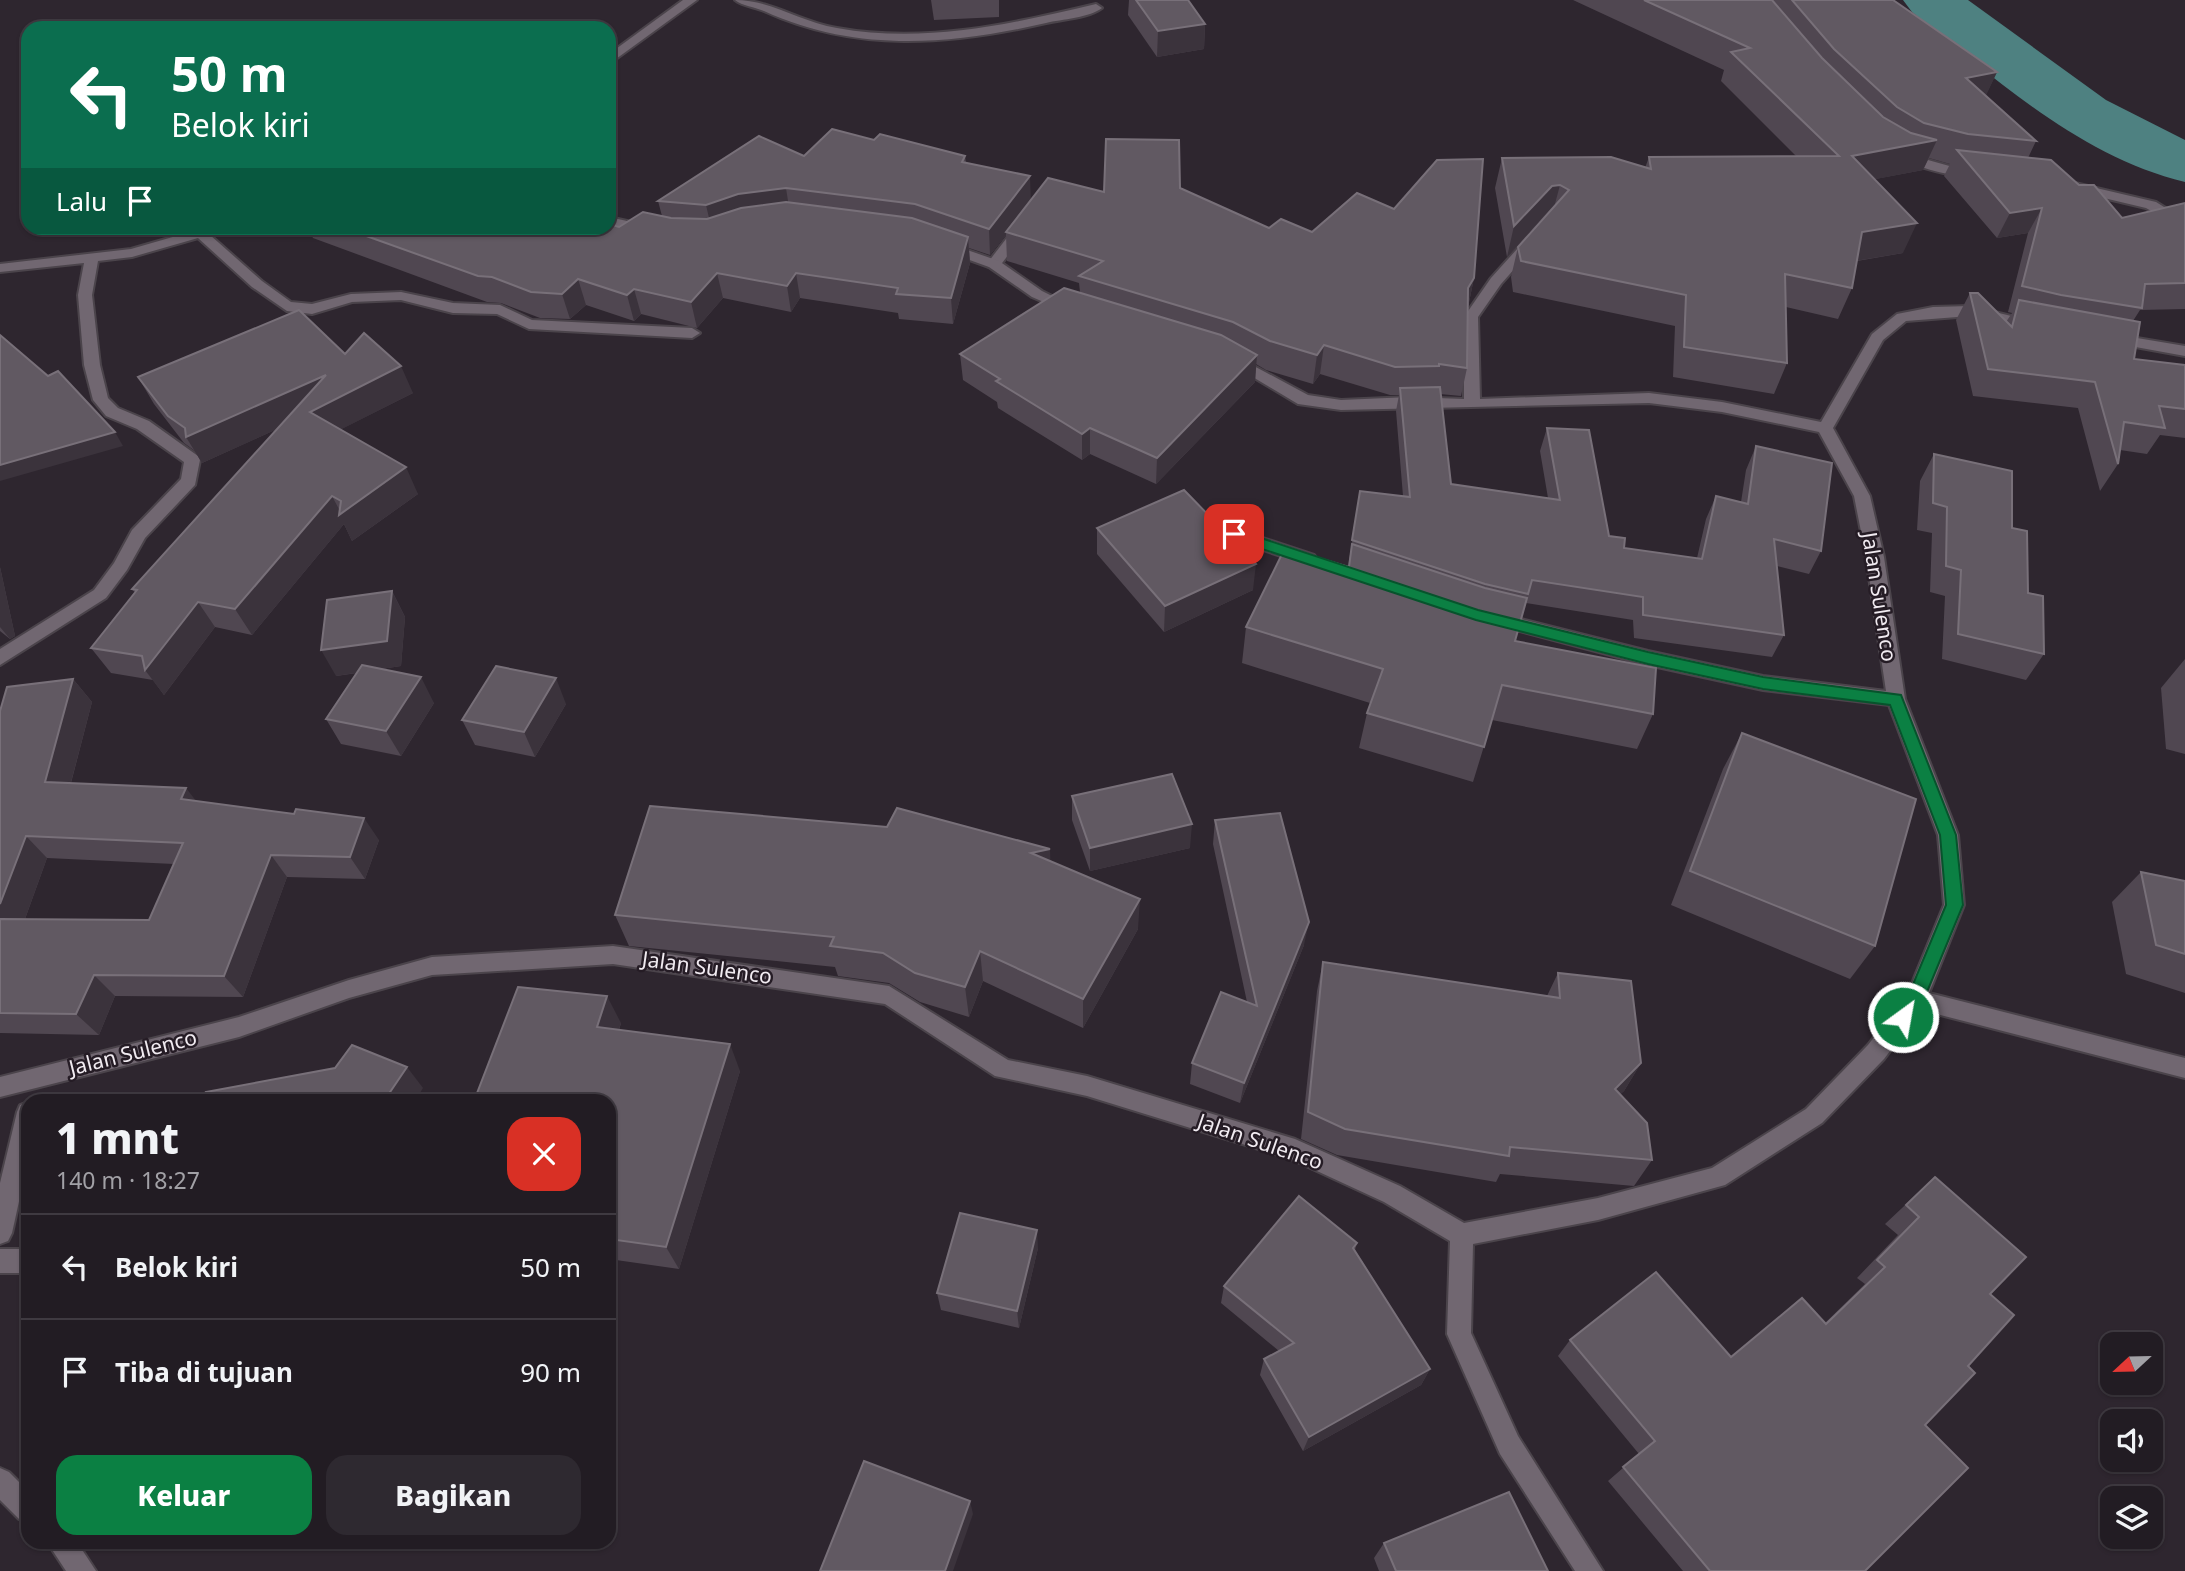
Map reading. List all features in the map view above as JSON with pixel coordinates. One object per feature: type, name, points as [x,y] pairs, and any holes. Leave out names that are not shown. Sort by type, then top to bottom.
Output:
[{"type":"street","points":[[616,55],[691,0]]},
{"type":"street","points":[[741,0],[761,4],[796,21],[836,32],[914,40],[969,35],[1096,8]]},
{"type":"street","points":[[1886,147],[1903,158],[1923,164],[1952,171],[1989,174]]},
{"type":"street","points":[[2061,183],[2151,205],[2185,226]]},
{"type":"street","points":[[994,264],[1034,213]]},
{"type":"street","points":[[616,223],[666,234]]},
{"type":"street","points":[[1472,404],[1471,317],[1496,281],[1542,231]]},
{"type":"street","points":[[0,268],[131,253],[193,235]]},
{"type":"street","points":[[202,235],[257,285],[286,306],[312,309],[351,298],[401,296],[453,308],[500,310],[529,324],[692,333]]},
{"type":"street","points":[[928,241],[994,264],[1037,294],[1080,312]]},
{"type":"street","points":[[0,658],[100,594],[121,566],[138,534],[189,481],[192,460],[143,425],[112,412],[102,400],[92,365],[85,295],[92,256]]},
{"type":"street","points":[[1225,356],[1304,400],[1341,405],[1410,401],[1472,404],[1649,398],[1722,407],[1825,428],[1877,337],[1902,317],[1933,312],[1970,311],[2045,328]]},
{"type":"street","points":[[2097,336],[2185,351]]},
{"type":"street","name":"Jalan Sulenco","points":[[0,1087],[239,1027],[349,989],[432,966],[613,955],[889,995],[1003,1069],[1087,1086],[1296,1150],[1392,1194],[1462,1235],[1598,1209],[1717,1177],[1814,1116],[1876,1052],[1916,999],[1954,905],[1948,835],[1896,699],[1875,557],[1862,496],[1825,428]]},
{"type":"street","points":[[1209,526],[1324,564]]},
{"type":"street","points":[[1476,614],[1648,658],[1763,683],[1896,699]]},
{"type":"street","points":[[1916,999],[2185,1068]]},
{"type":"street","points":[[32,1094],[36,1077]]},
{"type":"street","points":[[0,1233],[21,1142]]},
{"type":"street","points":[[1462,1235],[1459,1334],[1509,1446],[1590,1571]]},
{"type":"street","points":[[0,1261],[21,1261]]},
{"type":"street","points":[[0,1481],[21,1503]]},
{"type":"street","points":[[66,1549],[83,1571]]},
{"type":"building","points":[[1136,0],[1188,0],[1205,24],[1158,31]]},
{"type":"building","points":[[1644,0],[1772,0],[1822,58],[1883,117],[1911,133],[1937,140],[1852,156],[1917,223],[1862,232],[1852,288],[1785,274],[1787,363],[1684,347],[1686,295],[1521,261],[1518,247],[1569,190],[1560,185],[1552,186],[1514,226],[1502,158],[1611,157],[1651,169],[1649,157],[1839,156],[1731,52],[1750,48]]},
{"type":"building","points":[[1792,0],[1893,0],[1997,72],[1966,78],[2036,141],[1968,134],[1924,123],[1897,107],[1834,49]]},
{"type":"building","points":[[832,129],[874,140],[880,134],[965,156],[962,162],[1030,176],[989,229],[915,204],[786,188],[738,194],[706,205],[658,201],[759,136],[804,156]]},
{"type":"building","points":[[1106,139],[1179,140],[1180,188],[1269,228],[1281,219],[1312,232],[1357,193],[1394,209],[1437,160],[1483,159],[1474,278],[1468,288],[1467,368],[1439,364],[1395,367],[1324,345],[1317,355],[1270,341],[1233,322],[1079,276],[1103,261],[1006,232],[1048,178],[1104,192]]},
{"type":"building","points":[[1957,150],[2051,160],[2079,185],[2094,185],[2122,218],[2185,203],[2185,283],[2145,284],[2142,308],[2022,286],[2042,208],[2010,213]]},
{"type":"building","points":[[786,202],[912,218],[968,237],[951,298],[896,294],[898,288],[796,273],[787,286],[717,273],[691,302],[634,289],[627,295],[578,279],[562,294],[531,292],[364,235],[616,235],[616,226],[619,227],[643,212],[671,218],[707,219],[741,208]]},
{"type":"building","points":[[1064,288],[1221,335],[1257,355],[1157,458],[1090,428],[1082,434],[996,381],[1000,379],[960,354]]},
{"type":"building","points":[[1970,293],[1978,293],[2012,327],[2019,300],[2140,322],[2134,359],[2185,365],[2185,409],[2159,406],[2165,428],[2124,422],[2118,464],[2095,382],[1988,369]]},
{"type":"building","points":[[299,310],[345,354],[364,333],[401,366],[310,412],[406,467],[339,515],[341,501],[332,496],[235,609],[198,602],[145,670],[142,656],[91,648],[137,590],[132,589],[326,375],[186,437],[185,428],[168,416],[138,377]]},
{"type":"building","points":[[0,335],[48,376],[58,371],[115,432],[0,465]]},
{"type":"building","points":[[1440,387],[1451,484],[1560,500],[1547,428],[1589,430],[1609,536],[1625,538],[1624,548],[1702,559],[1716,496],[1748,504],[1756,446],[1832,463],[1821,551],[1774,539],[1784,635],[1643,615],[1643,597],[1532,580],[1528,594],[1485,584],[1352,540],[1360,491],[1410,497],[1400,388]]},
{"type":"building","points":[[1934,454],[2012,471],[2012,528],[2027,531],[2028,593],[2043,596],[2044,654],[1958,634],[1961,570],[1946,566],[1947,507],[1933,503]]},
{"type":"building","points":[[1184,490],[1256,564],[1165,606],[1097,528]]},
{"type":"building","points":[[1352,544],[1485,588],[1527,598],[1515,641],[1656,668],[1653,714],[1502,685],[1484,747],[1367,713],[1383,669],[1246,627],[1285,548],[1349,567]]},
{"type":"building","points":[[392,591],[387,641],[321,650],[327,600]]},
{"type":"building","points":[[362,665],[421,677],[386,731],[326,719]]},
{"type":"building","points":[[496,666],[556,678],[524,732],[462,720]]},
{"type":"building","points":[[73,679],[45,782],[186,788],[181,799],[294,814],[296,809],[364,818],[350,857],[271,855],[224,976],[94,975],[76,1014],[0,1013],[0,919],[149,920],[183,843],[26,836],[0,904],[0,711],[7,687]]},
{"type":"building","points":[[1742,733],[1916,799],[1875,946],[1690,871]]},
{"type":"building","points":[[1172,774],[1192,824],[1090,848],[1072,796]]},
{"type":"building","points":[[650,806],[887,827],[897,808],[1050,849],[1031,853],[1140,899],[1083,999],[980,951],[965,987],[915,973],[883,953],[830,946],[834,937],[615,915]]},
{"type":"building","points":[[1280,813],[1309,922],[1244,1083],[1192,1063],[1221,992],[1257,1006],[1215,820]]},
{"type":"building","points":[[2141,872],[2185,881],[2185,954],[2156,945]]},
{"type":"building","points":[[1323,962],[1560,998],[1558,973],[1631,981],[1641,1063],[1615,1089],[1647,1123],[1652,1160],[1510,1147],[1509,1156],[1345,1129],[1308,1112]]},
{"type":"building","points":[[518,987],[607,996],[597,1027],[730,1044],[666,1247],[616,1240],[616,1094],[477,1094]]},
{"type":"building","points":[[352,1045],[407,1067],[389,1094],[206,1092],[335,1068]]},
{"type":"building","points":[[1935,1177],[2026,1257],[1990,1294],[2014,1315],[1968,1366],[1975,1373],[1925,1425],[1968,1468],[1865,1571],[1710,1571],[1623,1467],[1655,1441],[1570,1340],[1656,1272],[1731,1357],[1802,1298],[1826,1324],[1885,1267],[1877,1260],[1919,1217],[1906,1205]]},
{"type":"building","points":[[1299,1196],[1357,1243],[1353,1248],[1430,1369],[1309,1437],[1264,1359],[1294,1343],[1224,1286]]},
{"type":"building","points":[[960,1213],[1037,1230],[1017,1311],[937,1293]]},
{"type":"building","points":[[864,1461],[970,1501],[945,1571],[820,1571]]},
{"type":"building","points":[[1509,1492],[1548,1571],[1396,1571],[1384,1543]]},
{"type":"waterway","points":[[1932,0],[2021,70],[2084,113],[2150,149],[2185,163]]},
{"type":"route","points":[[1234,534],[1476,614],[1648,658],[1763,683],[1896,699],[1948,835],[1954,905],[1916,999],[1903,1017]]}]
